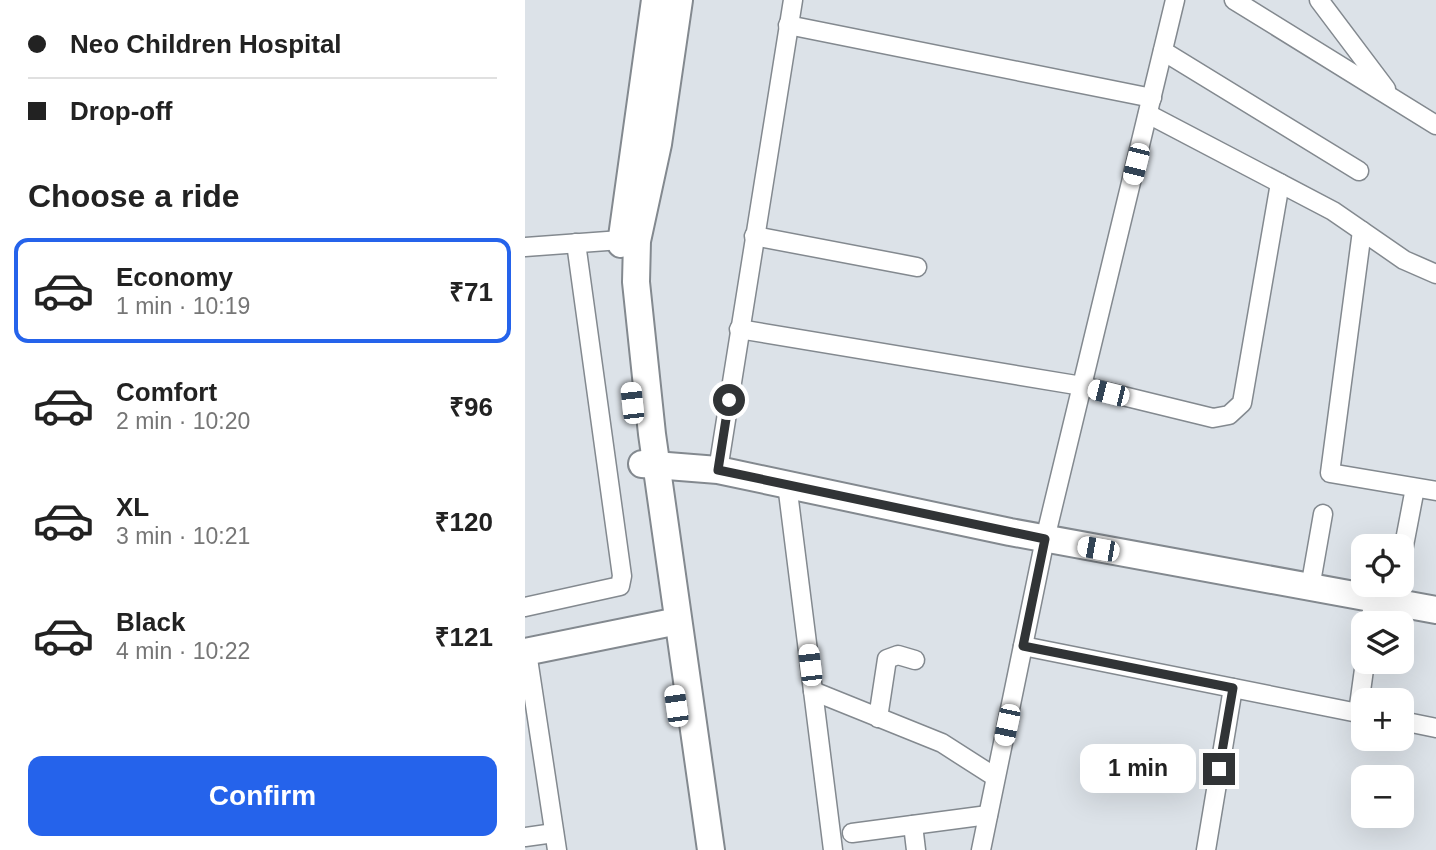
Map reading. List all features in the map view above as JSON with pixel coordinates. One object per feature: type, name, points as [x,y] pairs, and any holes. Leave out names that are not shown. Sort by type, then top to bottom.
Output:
[{"type":"main road","points":[[656,0],[621,240],[619,283],[649,464],[671,624],[695,850]]},
{"type":"main road","points":[[649,464],[636,282],[637,241],[658,144],[679,0]]},
{"type":"main road","points":[[649,464],[718,470],[1045,539],[1436,610]]},
{"type":"main road","points":[[526,652],[671,624]]},
{"type":"main road","points":[[671,624],[711,850]]},
{"type":"street","points":[[718,470],[793,0]]},
{"type":"street","points":[[981,850],[1045,539],[1175,0]]},
{"type":"street","points":[[1234,0],[1436,125]]},
{"type":"street","points":[[1319,0],[1393,98]]},
{"type":"street","points":[[788,25],[1150,106],[1333,211],[1404,260],[1436,274]]},
{"type":"street","points":[[1163,51],[1359,171]]},
{"type":"street","points":[[739,330],[1082,386],[1213,418],[1229,415],[1242,403],[1280,183]]},
{"type":"street","points":[[1362,231],[1330,473],[1436,491]]},
{"type":"street","points":[[754,236],[917,267]]},
{"type":"street","points":[[525,247],[621,240]]},
{"type":"street","points":[[525,607],[620,586],[622,576],[576,243]]},
{"type":"street","points":[[787,484],[833,850]]},
{"type":"street","points":[[1406,534],[1415,488]]},
{"type":"street","points":[[1310,588],[1323,514]]},
{"type":"street","points":[[1023,646],[1351,711]]},
{"type":"street","points":[[525,837],[555,842],[526,652]]},
{"type":"street","points":[[878,718],[887,659],[898,655],[915,660]]},
{"type":"street","points":[[1206,850],[1233,688]]},
{"type":"street","points":[[813,691],[942,743],[995,777]]},
{"type":"street","points":[[1414,724],[1436,728]]},
{"type":"street","points":[[852,833],[988,815]]},
{"type":"street","points":[[913,825],[916,850]]},
{"type":"route","points":[[729,400],[718,470],[1045,539],[1023,646],[1233,688],[1219,769]]}]
